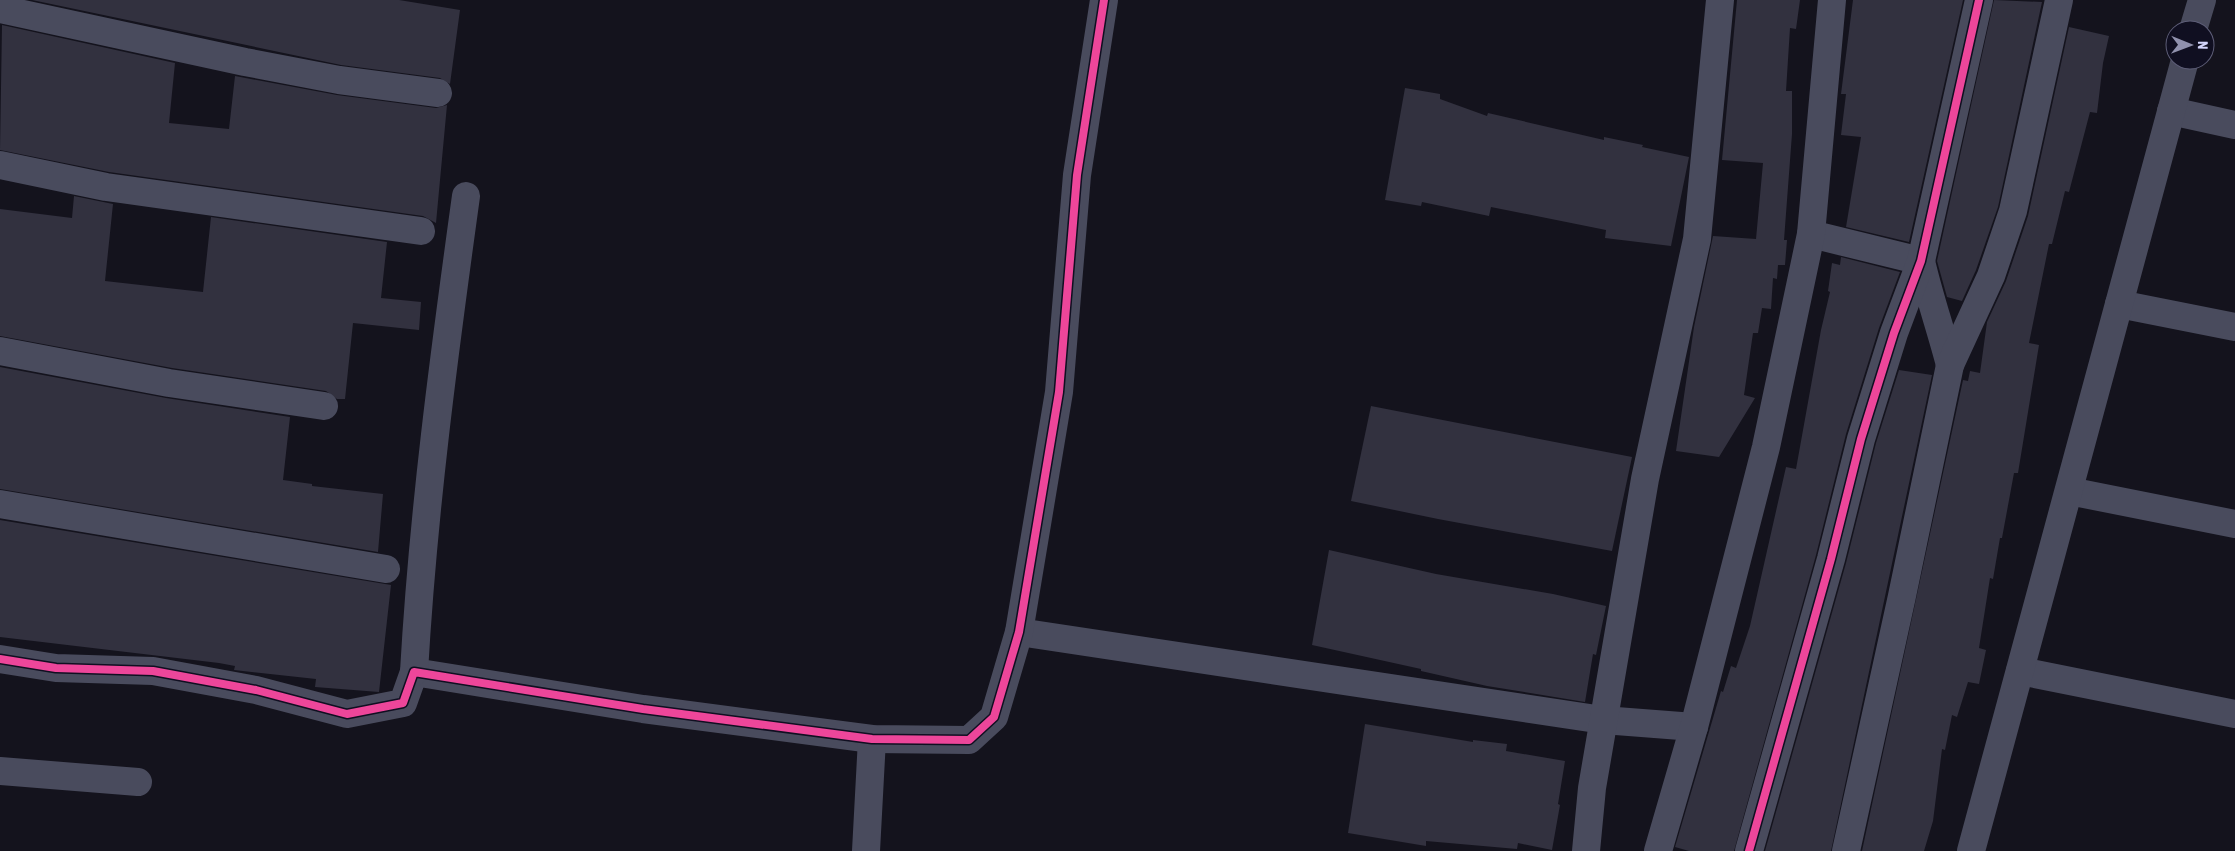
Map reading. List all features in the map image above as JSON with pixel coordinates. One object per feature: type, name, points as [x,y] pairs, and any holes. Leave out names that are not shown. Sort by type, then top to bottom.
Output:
[{"type":"street","points":[[414,672],[643,708],[872,739],[969,740],[994,717],[1019,632],[1059,392],[1077,175],[1104,0]]},
{"type":"street","points":[[1586,851],[1592,788],[1645,479],[1697,239],[1720,0]]},
{"type":"street","points":[[1658,851],[1694,727],[1766,446],[1811,234],[1832,0]]},
{"type":"street","points":[[1749,851],[1831,558],[1861,439],[1894,333],[1921,261],[1979,0]]},
{"type":"street","points":[[1846,851],[1900,606],[1950,365],[1991,276],[2013,211],[2059,0]]},
{"type":"street","points":[[2196,20],[2202,0]]},
{"type":"street","points":[[0,9],[245,62],[339,80],[438,93]]},
{"type":"street","points":[[1971,851],[2182,70]]},
{"type":"street","points":[[2171,111],[2235,125]]},
{"type":"street","points":[[0,164],[106,188],[421,232]]},
{"type":"street","points":[[0,659],[56,668],[154,671],[256,690],[347,714],[403,703],[414,672],[420,560],[438,398],[466,196]]},
{"type":"street","points":[[1811,234],[1921,261]]},
{"type":"street","points":[[1921,261],[1927,291],[1937,317],[1950,365]]},
{"type":"street","points":[[2119,304],[2235,327]]},
{"type":"street","points":[[0,352],[169,383],[324,406]]},
{"type":"street","points":[[2069,491],[2235,524]]},
{"type":"street","points":[[0,504],[386,569]]},
{"type":"street","points":[[1019,632],[1604,720],[1694,727]]},
{"type":"street","points":[[2020,671],[2235,714]]},
{"type":"street","points":[[866,851],[872,739]]},
{"type":"street","points":[[0,771],[138,782]]},
{"type":"building","points":[[32,0],[399,0],[460,10],[450,84],[440,78],[341,65]]},
{"type":"building","points":[[1737,0],[1800,0],[1796,29],[1790,28],[1786,91],[1792,91],[1792,134],[1784,240],[1787,240],[1785,265],[1778,265],[1777,279],[1773,278],[1771,309],[1762,308],[1758,333],[1753,333],[1744,395],[1755,398],[1719,457],[1676,451],[1694,327],[1713,236],[1756,239],[1763,163],[1722,160]]},
{"type":"building","points":[[1853,0],[1963,0],[1909,242],[1846,227],[1861,137],[1841,135],[1846,94],[1841,94]]},
{"type":"building","points":[[1994,0],[2042,2],[1998,207],[1976,270],[1962,301],[1947,297],[1937,261]]},
{"type":"building","points":[[2,25],[175,63],[169,123],[229,129],[235,76],[337,95],[436,108],[447,105],[436,223],[423,216],[109,172],[0,150]]},
{"type":"building","points":[[2069,27],[2109,36],[2103,63],[2097,113],[2090,112],[2069,192],[2065,191],[2052,244],[2049,244],[2029,343],[2039,345],[2018,473],[2014,473],[1993,579],[1990,578],[1979,648],[1986,650],[1979,684],[1968,682],[1957,717],[1952,715],[1945,750],[1942,749],[1933,821],[1924,851],[1862,851],[1963,380],[1968,381],[1970,371],[1980,373],[1987,322],[2006,281],[2028,216]]},
{"type":"building","points":[[1405,88],[1440,94],[1440,99],[1487,116],[1488,113],[1604,140],[1604,137],[1643,145],[1642,147],[1689,157],[1671,246],[1605,238],[1606,230],[1491,207],[1489,216],[1422,202],[1421,206],[1385,200]]},
{"type":"building","points":[[74,196],[113,204],[105,281],[203,292],[211,217],[387,242],[381,298],[421,302],[419,330],[353,323],[345,399],[337,399],[326,391],[172,368],[0,336],[0,209],[72,218]]},
{"type":"building","points":[[1841,257],[1900,272],[1879,328],[1846,434],[1816,555],[1734,851],[1689,851],[1675,847],[1721,691],[1723,692],[1731,666],[1736,668],[1750,626],[1786,467],[1796,469],[1821,330],[1830,292],[1828,291],[1832,263],[1840,265]]},
{"type":"building","points":[[0,367],[166,398],[290,417],[283,480],[312,484],[312,486],[383,494],[378,552],[0,489]]},
{"type":"building","points":[[1899,370],[1932,375],[1831,851],[1765,851],[1846,563],[1876,443]]},
{"type":"building","points":[[1371,406],[1632,457],[1612,551],[1351,501]]},
{"type":"building","points":[[0,520],[391,585],[379,692],[315,687],[316,679],[234,670],[235,666],[219,663],[0,637]]},
{"type":"building","points":[[1329,550],[1436,574],[1553,594],[1606,606],[1596,655],[1593,654],[1585,702],[1487,686],[1312,645]]},
{"type":"building","points":[[1365,724],[1473,742],[1473,740],[1507,744],[1506,751],[1565,761],[1552,850],[1518,843],[1517,849],[1426,841],[1426,846],[1348,833]]},
{"type":"cycle path","points":[[0,659],[56,668],[153,671],[256,690],[347,714],[403,703],[414,672],[643,709],[872,739],[969,740],[994,717],[1019,632],[1059,392],[1077,175],[1104,0]]},
{"type":"cycle path","points":[[1749,851],[1831,559],[1861,439],[1894,333],[1921,261],[1979,0]]}]
